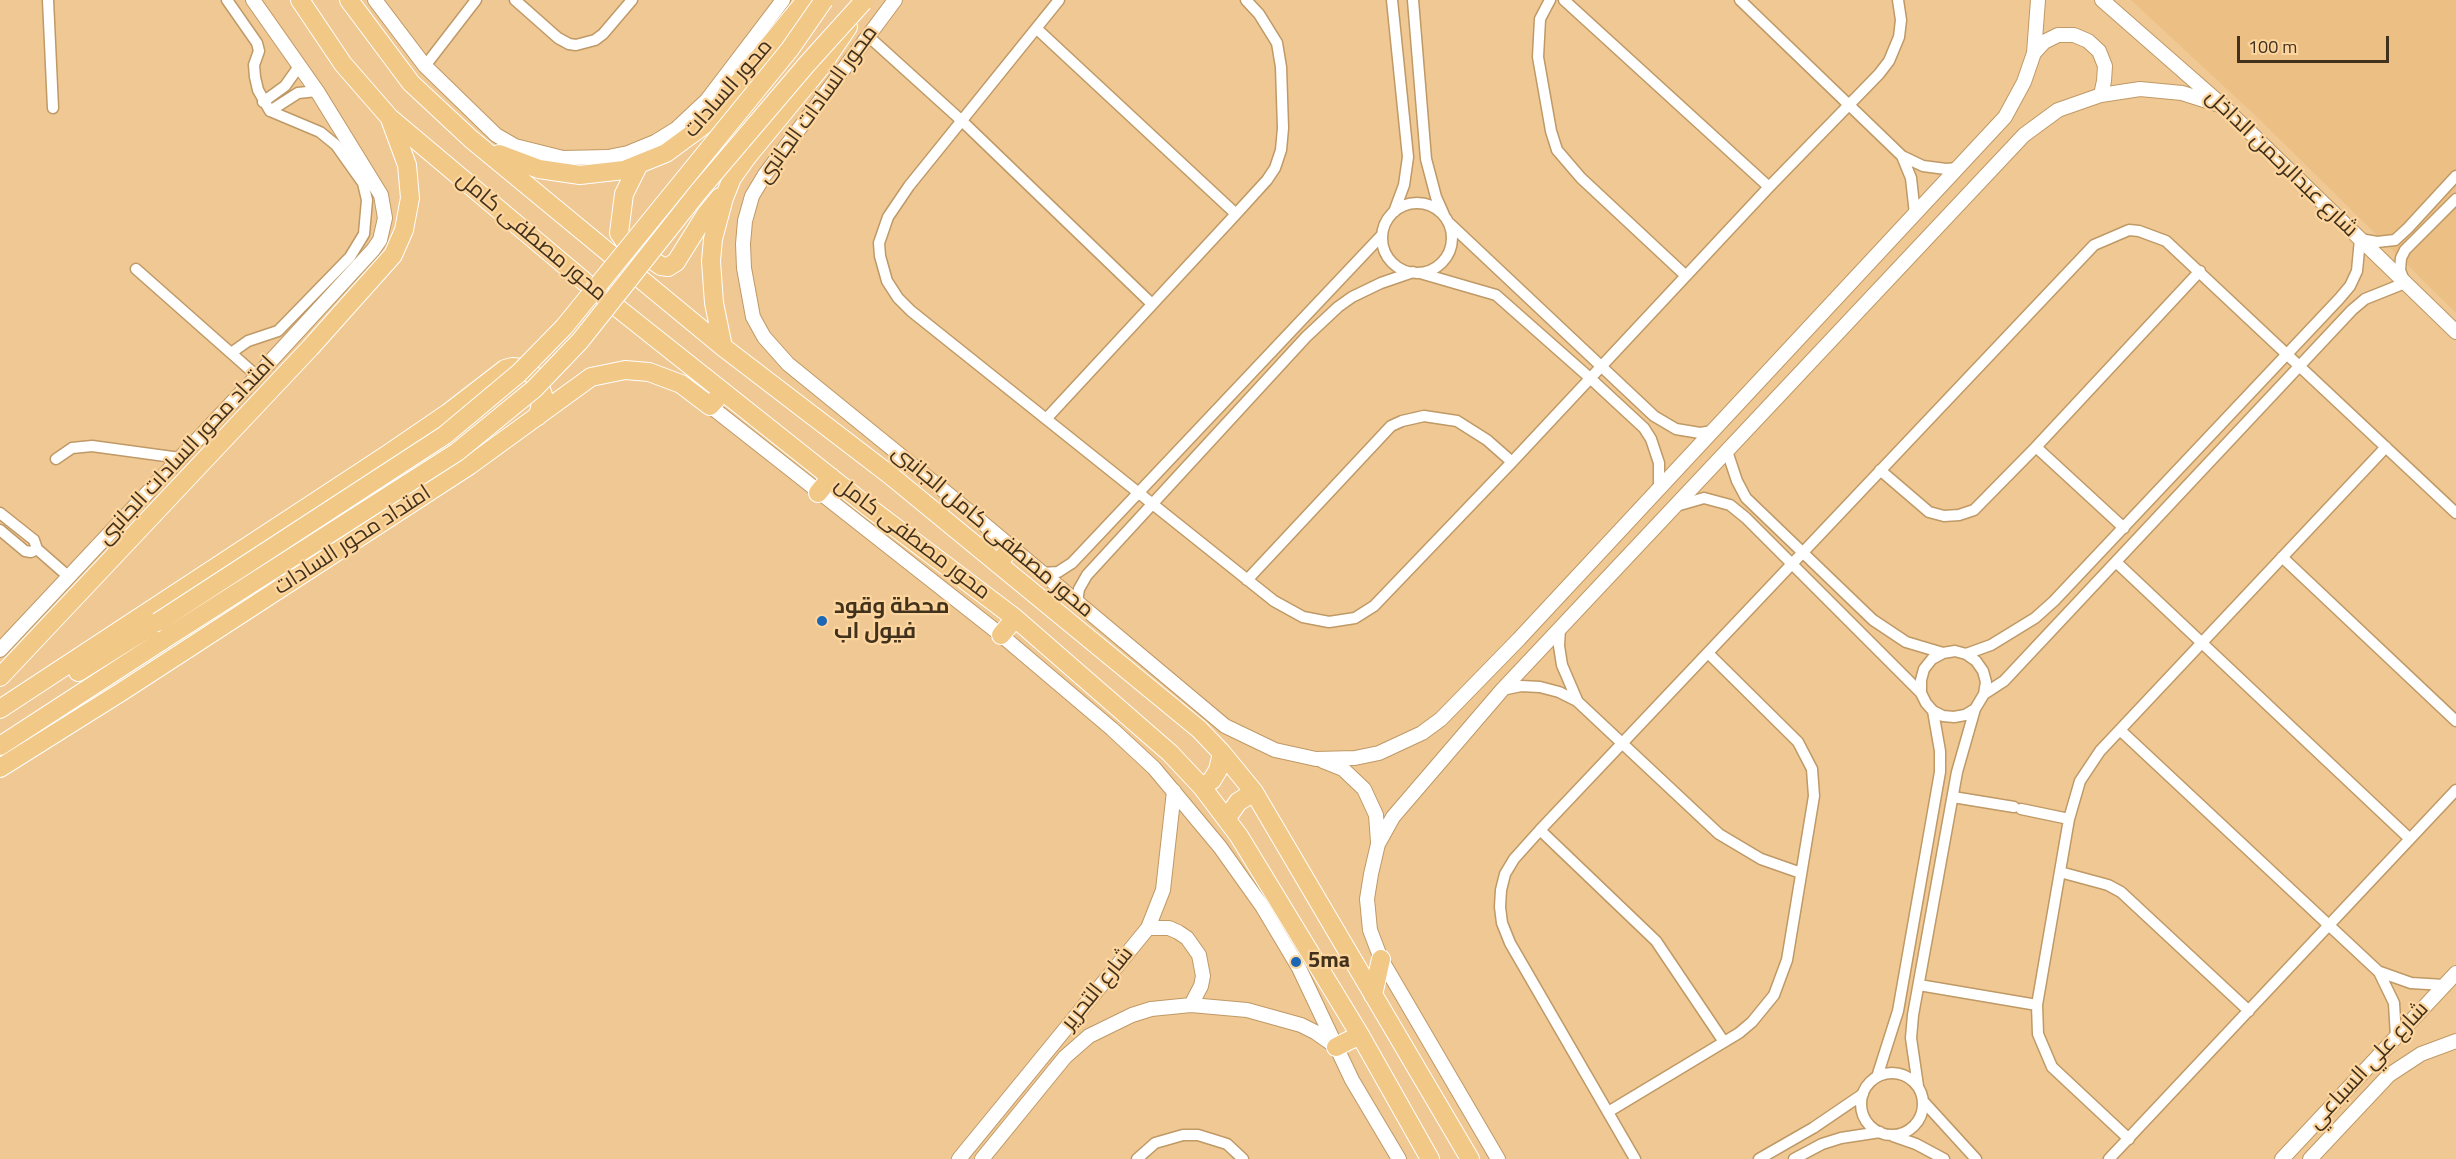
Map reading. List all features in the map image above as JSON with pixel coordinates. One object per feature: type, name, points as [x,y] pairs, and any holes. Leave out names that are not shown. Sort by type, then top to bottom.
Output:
[{"type":"main road","name":"محور مصطفى كامل","points":[[300,0],[343,64],[390,118],[559,261],[831,477],[1015,618],[1170,753],[1227,818],[1294,924],[1430,1159]]},
{"type":"main road","name":"محور مصطفى كامل","points":[[349,0],[411,82],[471,139],[723,347],[890,475],[1199,729],[1254,792],[1470,1159]]},
{"type":"main road","name":"محور السادات","points":[[471,139],[512,160],[539,169],[565,174],[594,174],[638,166],[680,145],[704,125],[806,0]]},
{"type":"main road","points":[[160,631],[445,435],[519,373],[564,327],[790,49],[824,0]]},
{"type":"main road","points":[[638,166],[624,194],[620,233],[625,242],[661,266],[668,267],[676,262],[706,213],[727,190],[747,157],[832,51],[864,1]]},
{"type":"main road","points":[[0,722],[160,631],[458,452],[534,389],[580,341],[699,191],[807,63],[864,1]]},
{"type":"main road","points":[[0,677],[310,348],[393,255],[408,214],[409,189],[407,165],[390,118]]},
{"type":"main road","points":[[723,347],[714,303],[711,261],[717,218],[727,190]]},
{"type":"main road","points":[[0,708],[388,454],[448,413],[505,369],[523,368],[537,378],[543,395],[538,416]]},
{"type":"main road","name":"امتداد محور السادات","points":[[2,761],[121,692],[470,465],[591,377],[625,370],[649,372],[671,379],[710,406]]},
{"type":"main road","points":[[710,406],[723,392]]},
{"type":"main road","points":[[818,493],[831,477]]},
{"type":"main road","points":[[998,564],[1011,548]]},
{"type":"main road","points":[[1001,635],[1015,618]]},
{"type":"main road","name":"امتداد محور السادات","points":[[2,761],[160,631]]},
{"type":"main road","points":[[1202,787],[1212,780],[1218,770],[1222,753]]},
{"type":"main road","points":[[1227,818],[1238,802],[1254,792]]},
{"type":"main road","points":[[1373,995],[1381,959]]},
{"type":"main road","points":[[1335,1047],[1360,1035]]},
{"type":"street","points":[[48,0],[53,108]]},
{"type":"street","points":[[227,0],[257,43],[259,51],[254,64],[255,77],[263,102],[270,111],[320,132],[336,145],[363,183],[367,200],[364,234],[355,250],[281,329],[276,333],[248,341],[231,353]]},
{"type":"street","points":[[253,0],[317,91],[292,95],[270,111]]},
{"type":"street","points":[[375,0],[425,66],[496,135],[515,146],[563,158],[608,157],[628,153],[655,142],[676,129],[707,100],[783,0]]},
{"type":"street","points":[[425,66],[476,0]]},
{"type":"street","points":[[515,0],[558,38],[576,45],[595,40],[603,34],[632,0]]},
{"type":"street","name":"محور السادات الجانبى","points":[[774,349],[753,317],[744,268],[745,221],[752,196],[764,176],[895,0]]},
{"type":"street","points":[[1059,0],[909,186],[888,218],[879,243],[883,269],[894,292],[911,312],[1151,505],[1284,608],[1302,617],[1329,622],[1360,616],[1374,606],[1769,187],[1885,68],[1896,47],[1901,20],[1898,0]]},
{"type":"street","points":[[1046,419],[1268,180],[1275,168],[1281,150],[1283,128],[1277,43],[1259,14],[1246,0]]},
{"type":"street","points":[[1392,0],[1408,158],[1404,185],[1382,235],[1387,256],[1402,270],[1496,295],[1644,428],[1651,439],[1659,463],[1659,489]]},
{"type":"street","points":[[1077,602],[1079,589],[1087,575],[1306,337],[1338,307],[1374,286],[1438,266],[1444,260],[1452,242],[1426,159],[1413,0]]},
{"type":"street","points":[[1550,0],[1540,19],[1538,57],[1551,131],[1557,150],[1581,178],[1685,276]]},
{"type":"street","points":[[1564,0],[1769,187]]},
{"type":"street","points":[[1740,0],[1902,156],[1923,166],[1958,168]]},
{"type":"street","points":[[1316,759],[1355,758],[1379,753],[1422,733],[1441,719],[1595,558],[2006,117],[2024,82],[2034,53],[2038,0]]},
{"type":"street","name":"شارع عبدالرحمن الداخل","points":[[2102,0],[2223,106],[2456,332]]},
{"type":"street","points":[[1037,29],[1236,214]]},
{"type":"street","points":[[2034,53],[2044,42],[2058,35],[2074,35],[2088,41],[2099,51],[2105,66],[2101,95]]},
{"type":"street","points":[[868,36],[962,121],[1152,304]]},
{"type":"street","points":[[263,102],[285,86],[300,65]]},
{"type":"street","points":[[1378,844],[1404,802],[1502,690],[2024,135],[2058,110],[2101,95],[2140,89],[2182,93],[2223,106]]},
{"type":"street","name":"امتداد محور السادات الجانبى","points":[[0,650],[373,250],[384,230],[386,218],[381,195],[317,91]]},
{"type":"street","points":[[1902,156],[1911,178],[1915,214]]},
{"type":"street","points":[[1966,654],[2014,633],[2035,618],[2124,528],[2349,286],[2357,271],[2360,239],[2377,242],[2395,240],[2456,176]]},
{"type":"street","points":[[1984,694],[2004,681],[2365,299],[2405,283],[2400,270],[2401,258],[2405,250],[2456,199]]},
{"type":"street","points":[[1394,212],[1406,205],[1420,203],[1433,207],[1601,367],[1665,423],[1688,432],[1713,431]]},
{"type":"street","points":[[1635,1159],[1510,943],[1502,923],[1500,907],[1500,890],[1505,874],[1514,859],[1540,830],[2094,245],[2118,233],[2139,231],[2166,241],[2456,513]]},
{"type":"street","points":[[1042,573],[1058,572],[1072,563],[1382,235]]},
{"type":"street","points":[[136,269],[257,376]]},
{"type":"street","points":[[1880,471],[1929,512],[1944,516],[1959,515],[1974,510],[1986,500],[2200,271]]},
{"type":"street","name":"محور مصطفى كامل الجانبى","points":[[774,349],[788,364],[1225,726],[1249,740],[1275,750],[1316,759]]},
{"type":"street","points":[[710,406],[1001,635],[1126,741],[1174,791],[1220,847],[1262,906],[1299,968],[1352,1080],[1399,1159]]},
{"type":"street","points":[[1247,580],[1391,426],[1402,420],[1424,416],[1457,420],[1487,440],[1512,462]]},
{"type":"street","points":[[56,459],[72,448],[92,446],[180,458]]},
{"type":"street","points":[[2036,447],[2124,528]]},
{"type":"street","points":[[2129,1138],[2052,1067],[2038,1034],[2037,1005],[2069,819],[2077,789],[2089,765],[2120,730],[2386,447]]},
{"type":"street","points":[[1727,451],[1737,481],[1746,498],[1873,620],[1906,642],[1943,653]]},
{"type":"street","points":[[1673,507],[1700,498],[1717,500],[1730,505],[1746,518],[1921,693],[1933,711],[1943,716],[1954,717],[1965,715],[1975,709]]},
{"type":"street","points":[[0,513],[34,540],[37,549],[69,577]]},
{"type":"street","points":[[0,530],[25,551],[31,552],[37,549]]},
{"type":"street","points":[[2282,557],[2456,722]]},
{"type":"street","points":[[1595,558],[1611,573]]},
{"type":"street","points":[[2116,562],[2410,839]]},
{"type":"street","points":[[1560,628],[1559,646],[1562,665],[1577,700]]},
{"type":"street","points":[[1921,693],[1920,680],[1924,669],[1932,659],[1943,653],[1954,651],[1966,654],[1976,661],[1983,671],[1986,682],[1984,694],[1975,709],[1961,751],[1911,1038],[1917,1086],[1923,1101],[1976,1159]]},
{"type":"street","points":[[1608,1112],[1724,1042],[1752,1022],[1764,1010],[1777,987],[1786,960],[1814,796],[1814,776],[1810,762],[1798,741],[1708,653]]},
{"type":"street","points":[[1502,690],[1521,686],[1540,687],[1577,700],[1719,834],[1761,859],[1801,873]]},
{"type":"street","points":[[1877,1077],[1898,1011],[1940,772],[1941,751],[1933,711]]},
{"type":"street","points":[[2120,730],[2379,972],[2394,1003],[2396,1037]]},
{"type":"street","points":[[1316,759],[1343,769],[1364,789],[1376,815],[1378,844],[1367,899],[1370,930],[1381,959],[1498,1159]]},
{"type":"street","points":[[2109,1159],[2456,790]]},
{"type":"street","name":"شارع التحرير","points":[[959,1159],[1148,928],[1163,890],[1174,791]]},
{"type":"street","points":[[1953,797],[2069,819]]},
{"type":"street","points":[[1540,830],[1656,941],[1724,1042]]},
{"type":"street","points":[[2060,872],[2108,885],[2121,892],[2248,1011]]},
{"type":"street","points":[[1148,928],[1158,927],[1178,932],[1187,938],[1199,955],[1203,976],[1201,986],[1191,1005]]},
{"type":"street","points":[[2379,972],[2411,983],[2444,985]]},
{"type":"street","name":"شارع علي السباعي","points":[[2282,1159],[2456,973]]},
{"type":"street","points":[[1919,985],[2037,1005]]},
{"type":"street","name":"شارع التحرير","points":[[982,1159],[1065,1057],[1089,1036],[1132,1015],[1161,1007],[1191,1005],[1228,1007],[1275,1016],[1315,1032],[1335,1047]]},
{"type":"street","name":"شارع علي السباعي","points":[[2310,1159],[2389,1075],[2421,1054],[2456,1041]]},
{"type":"street","points":[[1917,1086],[1903,1075],[1894,1073],[1877,1077],[1868,1084],[1863,1094],[1862,1112],[1872,1128],[1916,1144],[1944,1159]]},
{"type":"street","points":[[2353,1084],[2368,1098]]},
{"type":"street","points":[[1759,1159],[1813,1128],[1863,1094]]},
{"type":"street","points":[[1794,1159],[1822,1144],[1841,1138],[1900,1134],[1910,1129],[1917,1121],[1922,1112],[1923,1101]]},
{"type":"street","points":[[1137,1159],[1155,1143],[1183,1135],[1198,1135],[1227,1144],[1243,1159]]},
{"type":"shaded area","points":[[2131,0],[2456,0],[2456,313],[2259,119]]},
{"type":"place","name":"محطة وقود فيول اب","points":[[822,621]]},
{"type":"place","name":"5ma","points":[[1296,962]]}]
